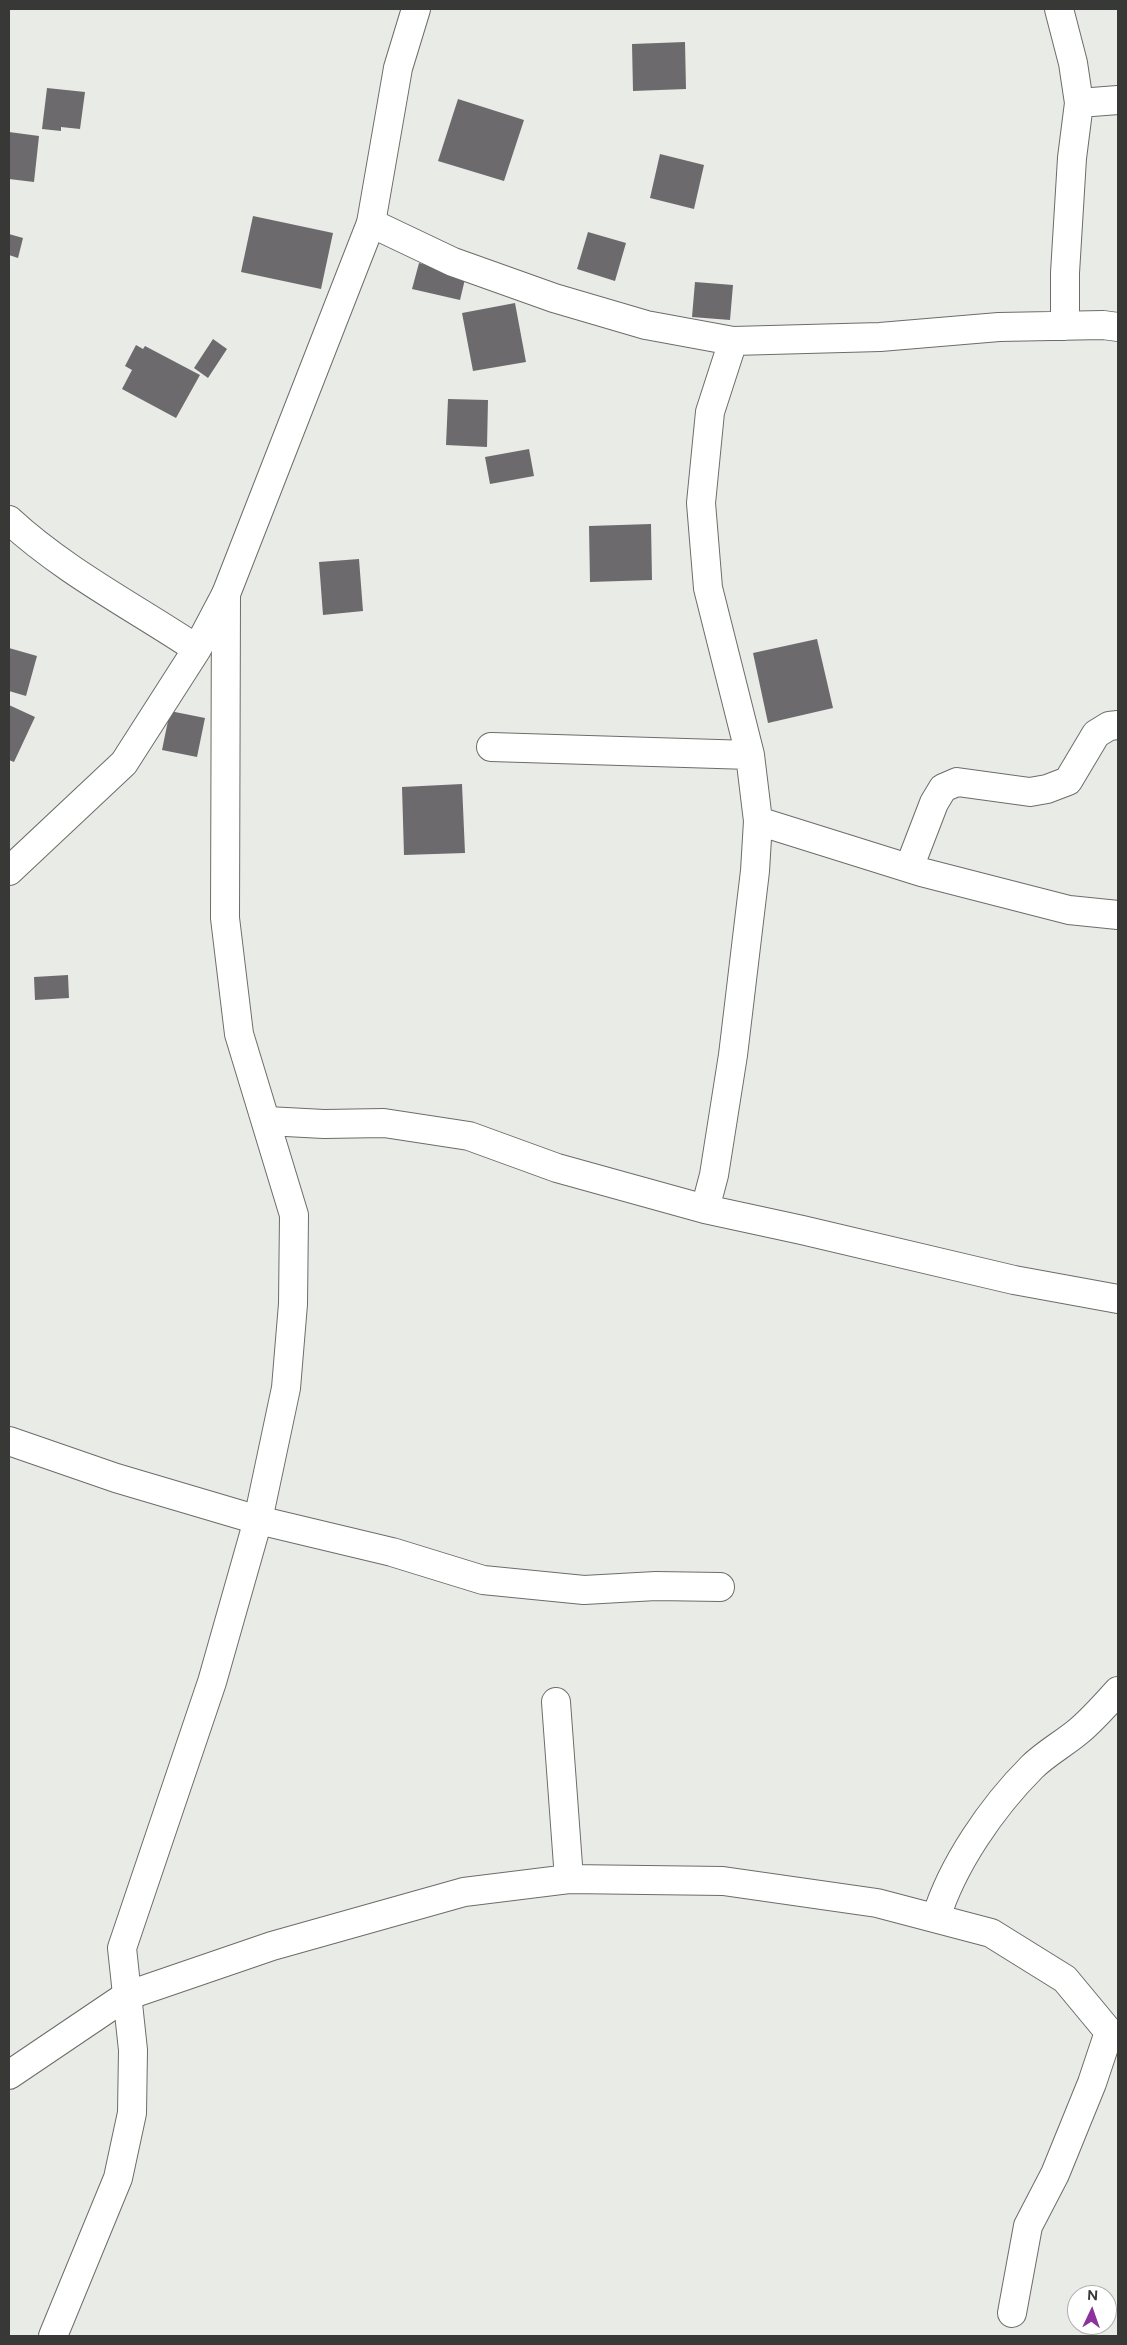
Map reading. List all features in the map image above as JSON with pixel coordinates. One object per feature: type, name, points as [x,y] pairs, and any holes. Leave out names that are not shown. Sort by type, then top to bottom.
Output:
[{"type":"street","points":[[9,871],[124,763],[197,649],[226,594],[371,223],[398,68],[416,9]]},
{"type":"street","points":[[1059,9],[1073,63],[1079,103],[1072,158],[1065,273],[1065,326]]},
{"type":"street","points":[[1079,103],[1118,100]]},
{"type":"street","points":[[371,223],[453,262],[554,298],[646,325],[733,341],[880,337],[999,327],[1103,325],[1118,327]]},
{"type":"street","points":[[705,1209],[714,1175],[733,1055],[758,821],[750,755],[708,588],[701,503],[710,412],[733,341]]},
{"type":"street","points":[[9,520],[26,536],[73,570],[197,649]]},
{"type":"street","points":[[53,2336],[118,2178],[132,2113],[133,2050],[122,1948],[212,1682],[258,1520],[286,1388],[293,1304],[294,1215],[240,1034],[224,918],[226,594]]},
{"type":"street","points":[[909,868],[934,803],[943,788],[958,782],[1030,792],[1047,789],[1068,781],[1096,734],[1109,726],[1118,725]]},
{"type":"street","points":[[491,747],[750,755]]},
{"type":"street","points":[[758,821],[909,868],[1069,910],[1118,914]]},
{"type":"street","points":[[267,1121],[324,1124],[384,1123],[469,1136],[556,1168],[705,1209],[1014,1280],[1118,1299]]},
{"type":"street","points":[[9,1440],[116,1478],[258,1520],[392,1552],[483,1580],[584,1590],[656,1586],[720,1587]]},
{"type":"street","points":[[936,1918],[943,1894],[966,1853],[998,1805],[1032,1766],[1081,1729],[1118,1692]]},
{"type":"street","points":[[556,1702],[569,1879]]},
{"type":"street","points":[[9,2075],[126,1996],[272,1946],[464,1892],[569,1879],[723,1882],[877,1903],[991,1933],[1065,1979],[1114,2034],[1059,2165],[1028,2226],[1012,2313]]},
{"type":"building","points":[[685,42],[686,89],[633,91],[632,44]]},
{"type":"building","points":[[47,88],[85,92],[80,129],[61,127],[61,131],[42,129]]},
{"type":"building","points":[[458,99],[524,120],[504,181],[438,161]]},
{"type":"building","points":[[9,132],[39,136],[34,182],[9,179]]},
{"type":"building","points":[[660,154],[704,165],[694,209],[650,198]]},
{"type":"building","points":[[253,216],[333,233],[321,289],[241,272]]},
{"type":"building","points":[[588,232],[626,243],[615,281],[577,269]]},
{"type":"building","points":[[9,234],[23,238],[18,258],[9,255]]},
{"type":"building","points":[[419,263],[466,275],[460,300],[412,289]]},
{"type":"building","points":[[695,282],[733,285],[730,320],[692,317]]},
{"type":"building","points":[[515,303],[526,362],[473,371],[462,313]]},
{"type":"building","points":[[213,339],[227,349],[208,378],[194,368]]},
{"type":"building","points":[[136,345],[143,349],[145,346],[200,375],[176,418],[122,389],[132,370],[125,366]]},
{"type":"building","points":[[448,399],[488,400],[487,447],[446,445]]},
{"type":"building","points":[[529,449],[534,476],[490,484],[485,457]]},
{"type":"building","points":[[651,524],[652,580],[590,582],[589,526]]},
{"type":"building","points":[[359,559],[363,611],[323,615],[319,562]]},
{"type":"building","points":[[817,639],[833,708],[768,723],[753,653]]},
{"type":"building","points":[[9,648],[37,656],[26,696],[9,691]]},
{"type":"building","points":[[9,705],[35,717],[14,762],[9,760]]},
{"type":"building","points":[[170,711],[205,718],[197,757],[162,750]]},
{"type":"building","points":[[462,784],[465,853],[404,855],[402,787]]},
{"type":"building","points":[[68,975],[69,998],[35,1000],[34,977]]}]
